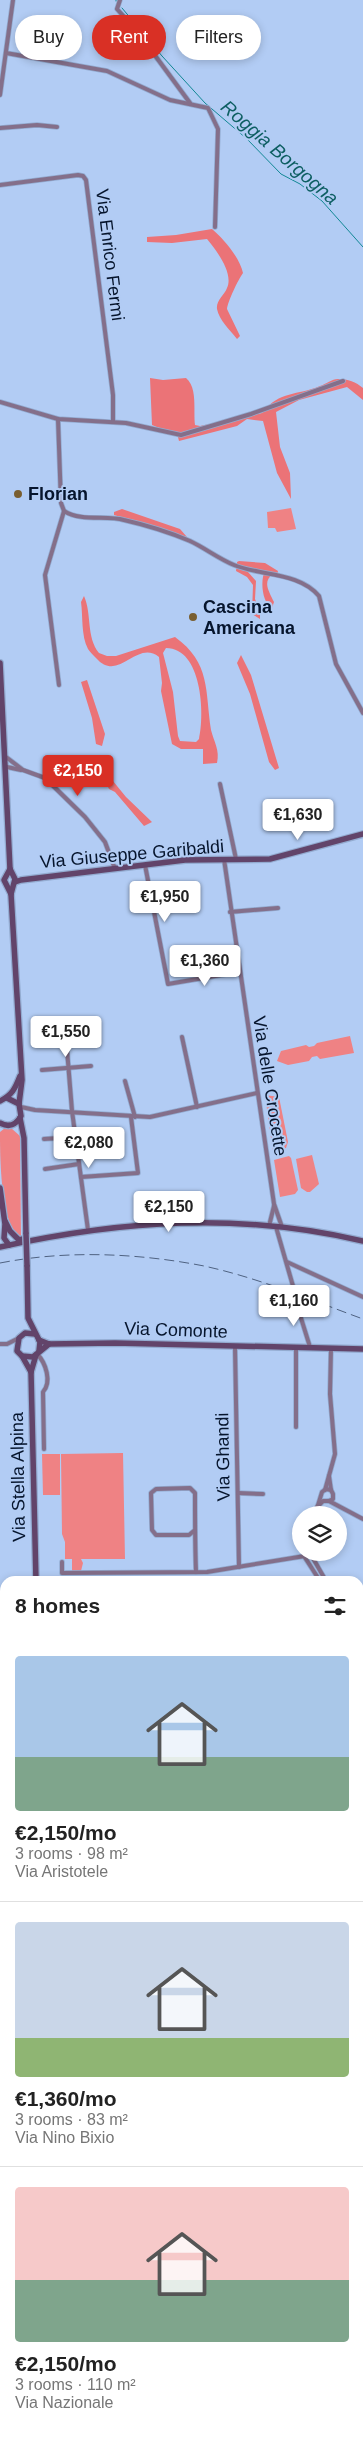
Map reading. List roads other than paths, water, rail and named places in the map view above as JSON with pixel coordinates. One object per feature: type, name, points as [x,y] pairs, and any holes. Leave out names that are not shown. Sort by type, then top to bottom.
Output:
[{"type":"street","points":[[0,95],[13,0]]},
{"type":"street","points":[[120,0],[117,9],[137,31],[190,103]]},
{"type":"street","points":[[6,53],[107,71],[170,100],[208,108],[218,129],[215,227]]},
{"type":"street","points":[[0,89],[2,84]]},
{"type":"street","points":[[0,128],[37,125],[57,127]]},
{"type":"street","name":"Via Enrico Fermi","points":[[0,185],[78,175],[83,176],[86,180],[113,395],[113,421]]},
{"type":"street","points":[[0,402],[58,419],[113,421],[146,426],[181,435],[251,414],[344,381]]},
{"type":"street","points":[[58,419],[61,503],[64,511],[45,575],[45,589],[59,685]]},
{"type":"street","points":[[64,511],[74,515],[121,519],[145,526],[189,541],[233,564],[297,580],[314,589],[319,596],[338,670],[363,713]]},
{"type":"street","points":[[0,663],[7,767],[10,869],[16,880]]},
{"type":"street","points":[[6,757],[23,770]]},
{"type":"street","points":[[7,767],[23,770],[45,778],[85,817],[105,842],[115,869]]},
{"type":"street","points":[[220,784],[236,859]]},
{"type":"street","name":"Via Giuseppe Garibaldi","points":[[16,880],[185,860],[270,859],[363,834]]},
{"type":"street","name":"Via delle Crocette","points":[[224,859],[230,912],[274,1204],[293,1286]]},
{"type":"street","points":[[145,865],[168,984],[239,972]]},
{"type":"street","points":[[7,1344],[18,1350],[22,1356],[30,1358],[48,1344],[39,1340],[28,1318],[24,1142],[20,1117],[21,1074],[10,894],[4,880],[10,869]]},
{"type":"street","points":[[6,876],[10,875],[16,880]]},
{"type":"street","points":[[5,885],[16,880]]},
{"type":"street","points":[[10,894],[16,880]]},
{"type":"street","points":[[230,912],[278,908]]},
{"type":"street","points":[[39,1028],[65,1025],[72,1111],[88,1230]]},
{"type":"street","points":[[182,1037],[197,1107]]},
{"type":"street","points":[[42,1070],[91,1066]]},
{"type":"street","points":[[0,1101],[7,1098],[14,1091],[21,1074]]},
{"type":"street","points":[[81,1178],[138,1173],[133,1117],[125,1081]]},
{"type":"street","points":[[7,1098],[35,1110],[150,1117],[257,1093]]},
{"type":"street","points":[[0,1130],[35,1110]]},
{"type":"street","points":[[6,1125],[18,1130],[24,1142]]},
{"type":"street","points":[[44,1139],[76,1137]]},
{"type":"street","points":[[45,1169],[79,1164]]},
{"type":"street","points":[[0,1188],[9,1245]]},
{"type":"street","name":"Via delle Crocette","points":[[269,1226],[274,1204]]},
{"type":"street","points":[[5,1222],[10,1231],[19,1240],[32,1237],[43,1238]]},
{"type":"street","points":[[0,1237],[5,1222]]},
{"type":"street","points":[[0,1247],[88,1230],[196,1222],[279,1227],[363,1241]]},
{"type":"street","points":[[287,1262],[363,1297]]},
{"type":"street","points":[[296,1302],[310,1347]]},
{"type":"street","points":[[18,1350],[20,1337],[28,1318]]},
{"type":"street","points":[[0,1344],[7,1344],[28,1332],[35,1334]]},
{"type":"street","points":[[37,1353],[39,1340]]},
{"type":"street","name":"Via Comonte","points":[[48,1344],[115,1343],[363,1349]]},
{"type":"street","name":"Via Ghandi","points":[[235,1347],[239,1567]]},
{"type":"street","points":[[296,1347],[296,1427]]},
{"type":"street","points":[[317,1506],[325,1490],[335,1454],[330,1394],[331,1348]]},
{"type":"street","points":[[37,1353],[45,1362],[46,1372],[46,1389],[43,1392],[44,1450]]},
{"type":"street","name":"Via Stella Alpina","points":[[36,1576],[31,1372],[37,1353]]},
{"type":"street","name":"Via Stella Alpina","points":[[22,1356],[31,1372]]},
{"type":"street","points":[[330,1471],[331,1490],[341,1506]]},
{"type":"street","points":[[195,1530],[189,1535],[156,1535],[152,1530],[151,1493],[156,1489],[190,1488],[194,1493],[195,1530],[195,1541],[196,1572]]},
{"type":"street","points":[[325,1490],[331,1490]]},
{"type":"street","points":[[238,1493],[263,1494]]},
{"type":"street","points":[[322,1495],[327,1501],[338,1506]]},
{"type":"street","points":[[319,1506],[334,1496]]},
{"type":"street","points":[[347,1511],[363,1519]]},
{"type":"street","points":[[189,1535],[195,1541]]},
{"type":"street","points":[[62,1562],[62,1573],[196,1572],[292,1558]]},
{"type":"street","points":[[307,1561],[317,1576]]},
{"type":"street","points":[[314,1561],[323,1576]]},
{"type":"waterway","name":"Roggia Borgogna","points":[[122,8],[205,103],[247,139],[281,174],[300,184],[322,201],[363,247]]},
{"type":"railway","points":[[0,1263],[50,1256],[76,1255],[154,1258],[204,1266],[245,1277],[363,1319]]},
{"type":"place","name":"Florian","points":[[18,494]]},
{"type":"place","name":"Cascina Americana","points":[[193,617]]}]
